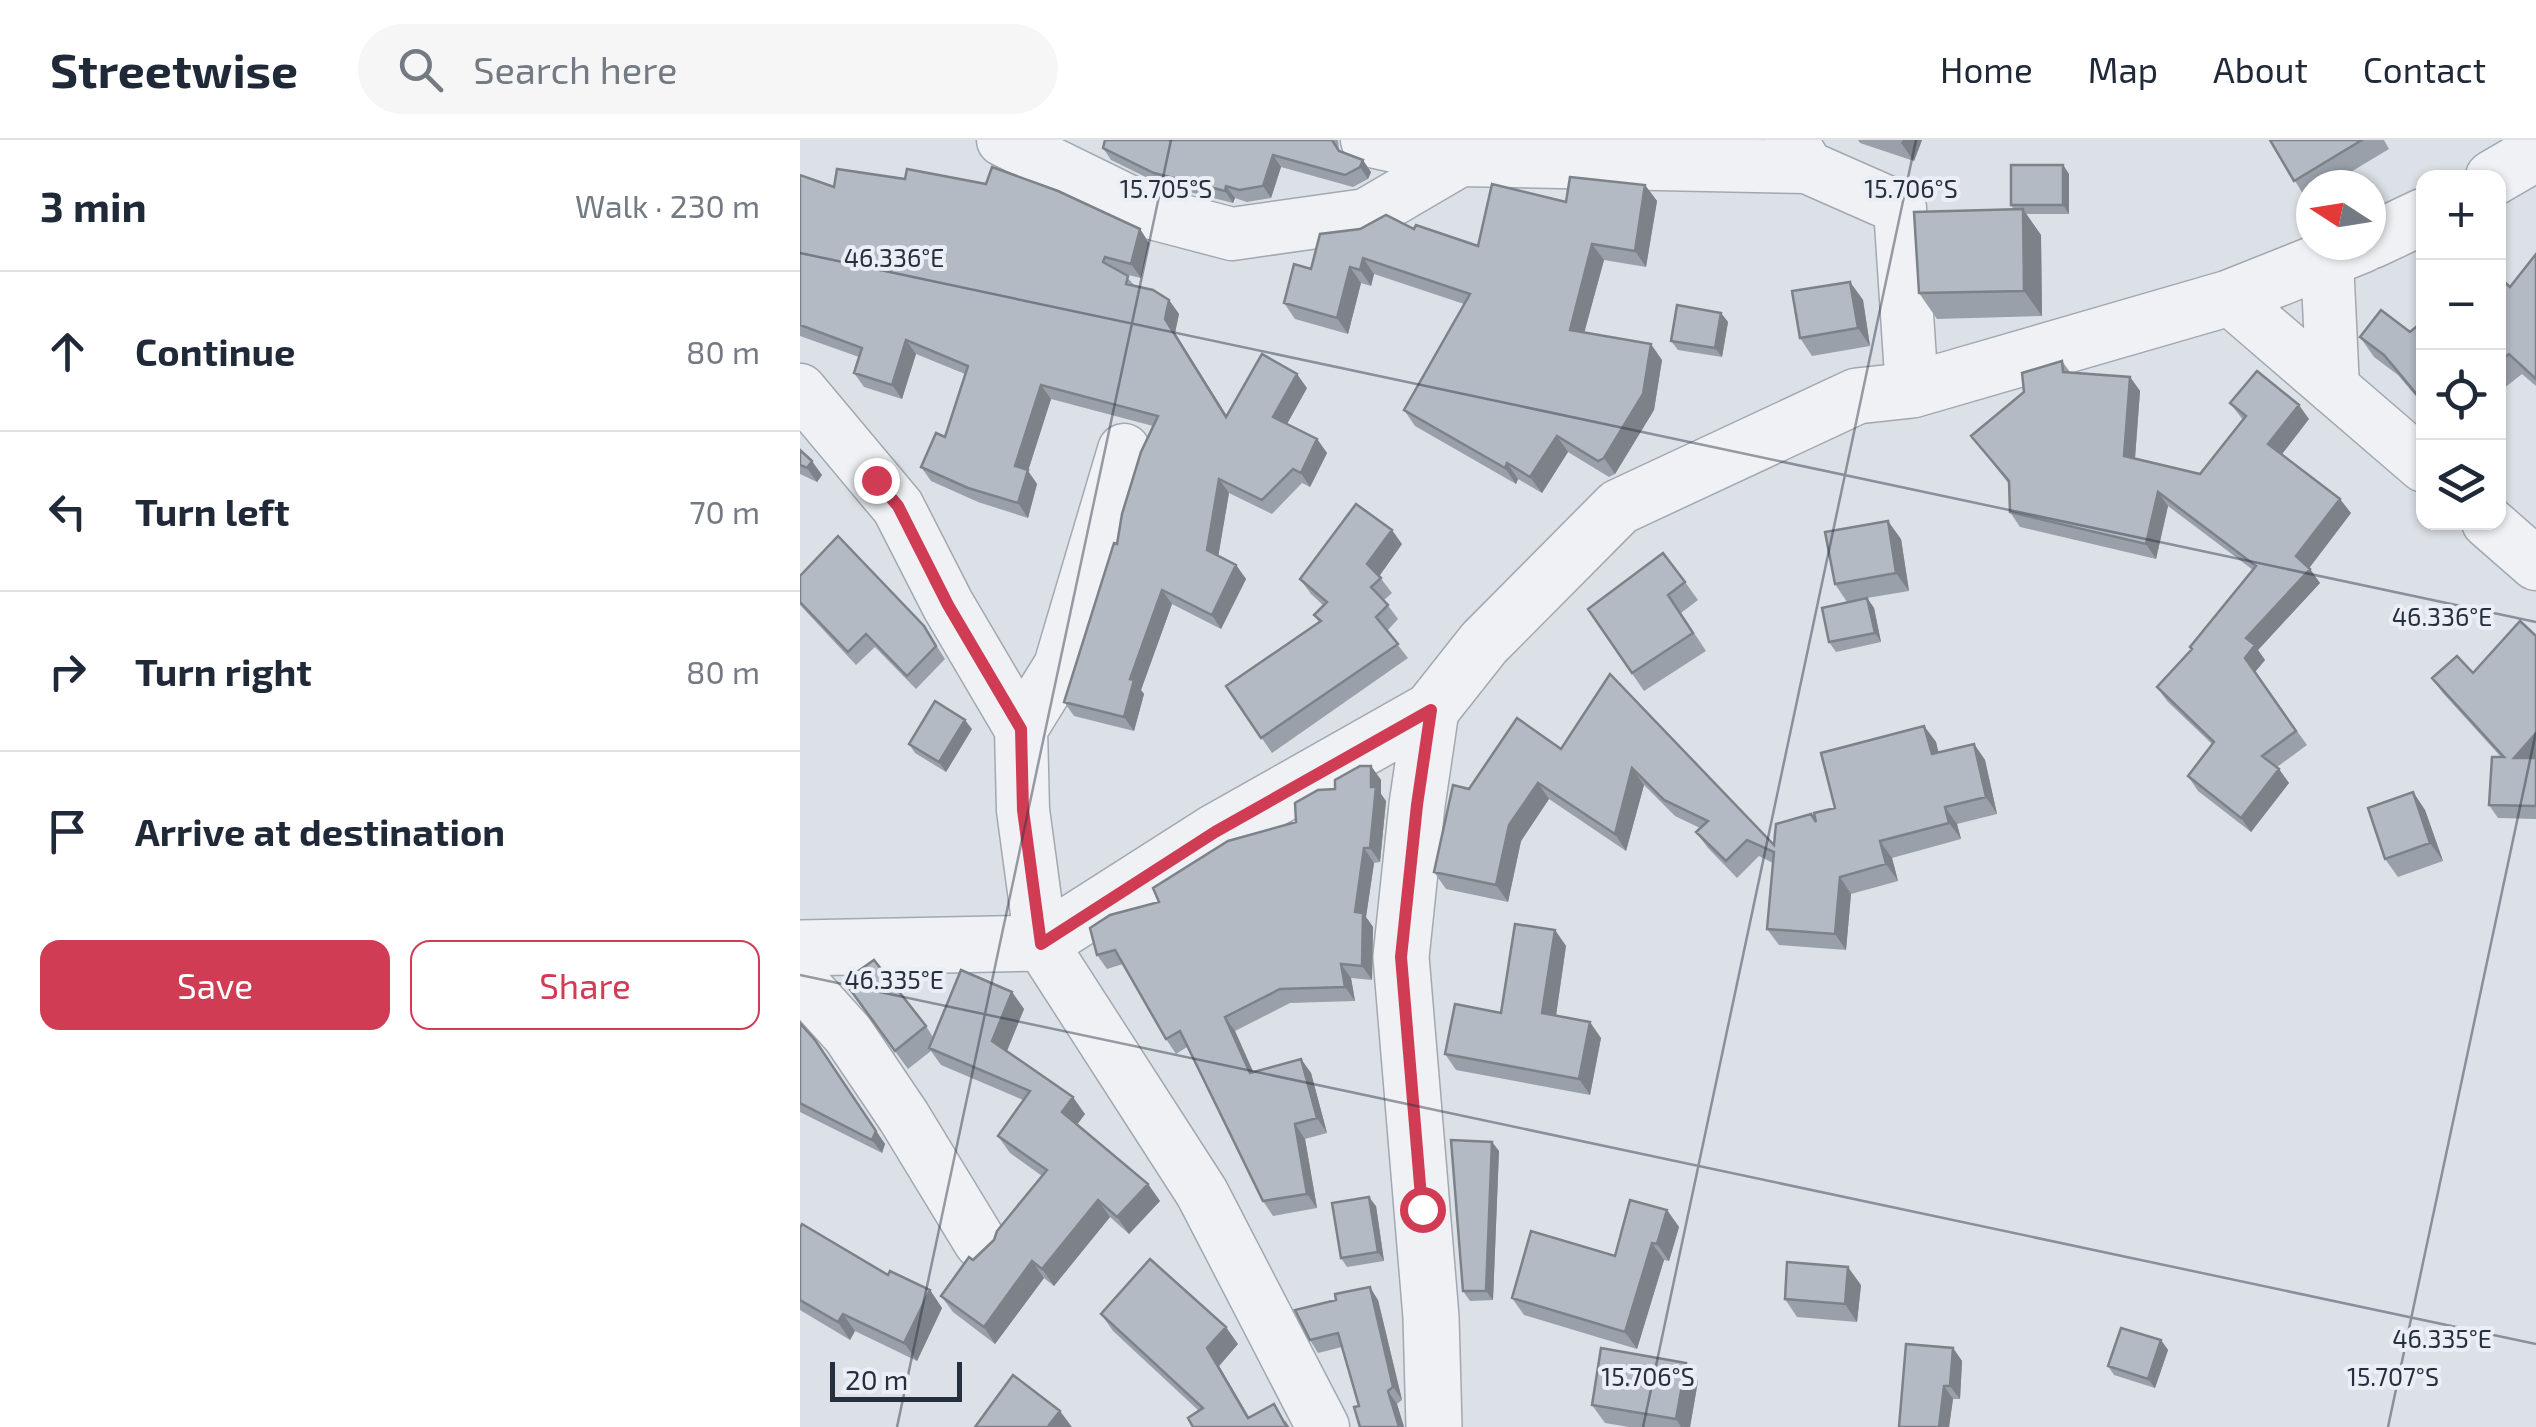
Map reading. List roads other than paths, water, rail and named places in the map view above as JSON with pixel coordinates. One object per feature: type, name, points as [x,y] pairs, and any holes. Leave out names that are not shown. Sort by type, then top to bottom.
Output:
[{"type":"street","points":[[1003,140],[1152,213],[1232,234],[1366,214],[1460,160]]},
{"type":"street","points":[[1368,140],[1460,160],[1799,153],[1900,208],[1912,390]]},
{"type":"street","points":[[2506,170],[2536,152]]},
{"type":"street","points":[[2386,234],[2416,220]]},
{"type":"street","points":[[800,948],[1041,944],[1215,832],[1431,710],[1484,642],[1619,508],[1858,396],[1912,390],[2229,298],[2325,260]]},
{"type":"street","points":[[2333,388],[2351,260]]},
{"type":"street","points":[[2229,298],[2416,459]]},
{"type":"street","points":[[800,390],[898,506],[948,605],[1021,729],[1023,810],[1041,944],[1202,1193],[1323,1427]]},
{"type":"street","points":[[1021,729],[1060,666],[1124,450]]},
{"type":"street","points":[[2497,530],[2536,564]]},
{"type":"street","points":[[1431,710],[1401,957],[1430,1317],[1434,1427]]},
{"type":"street","points":[[800,981],[848,1034],[980,1242]]}]
